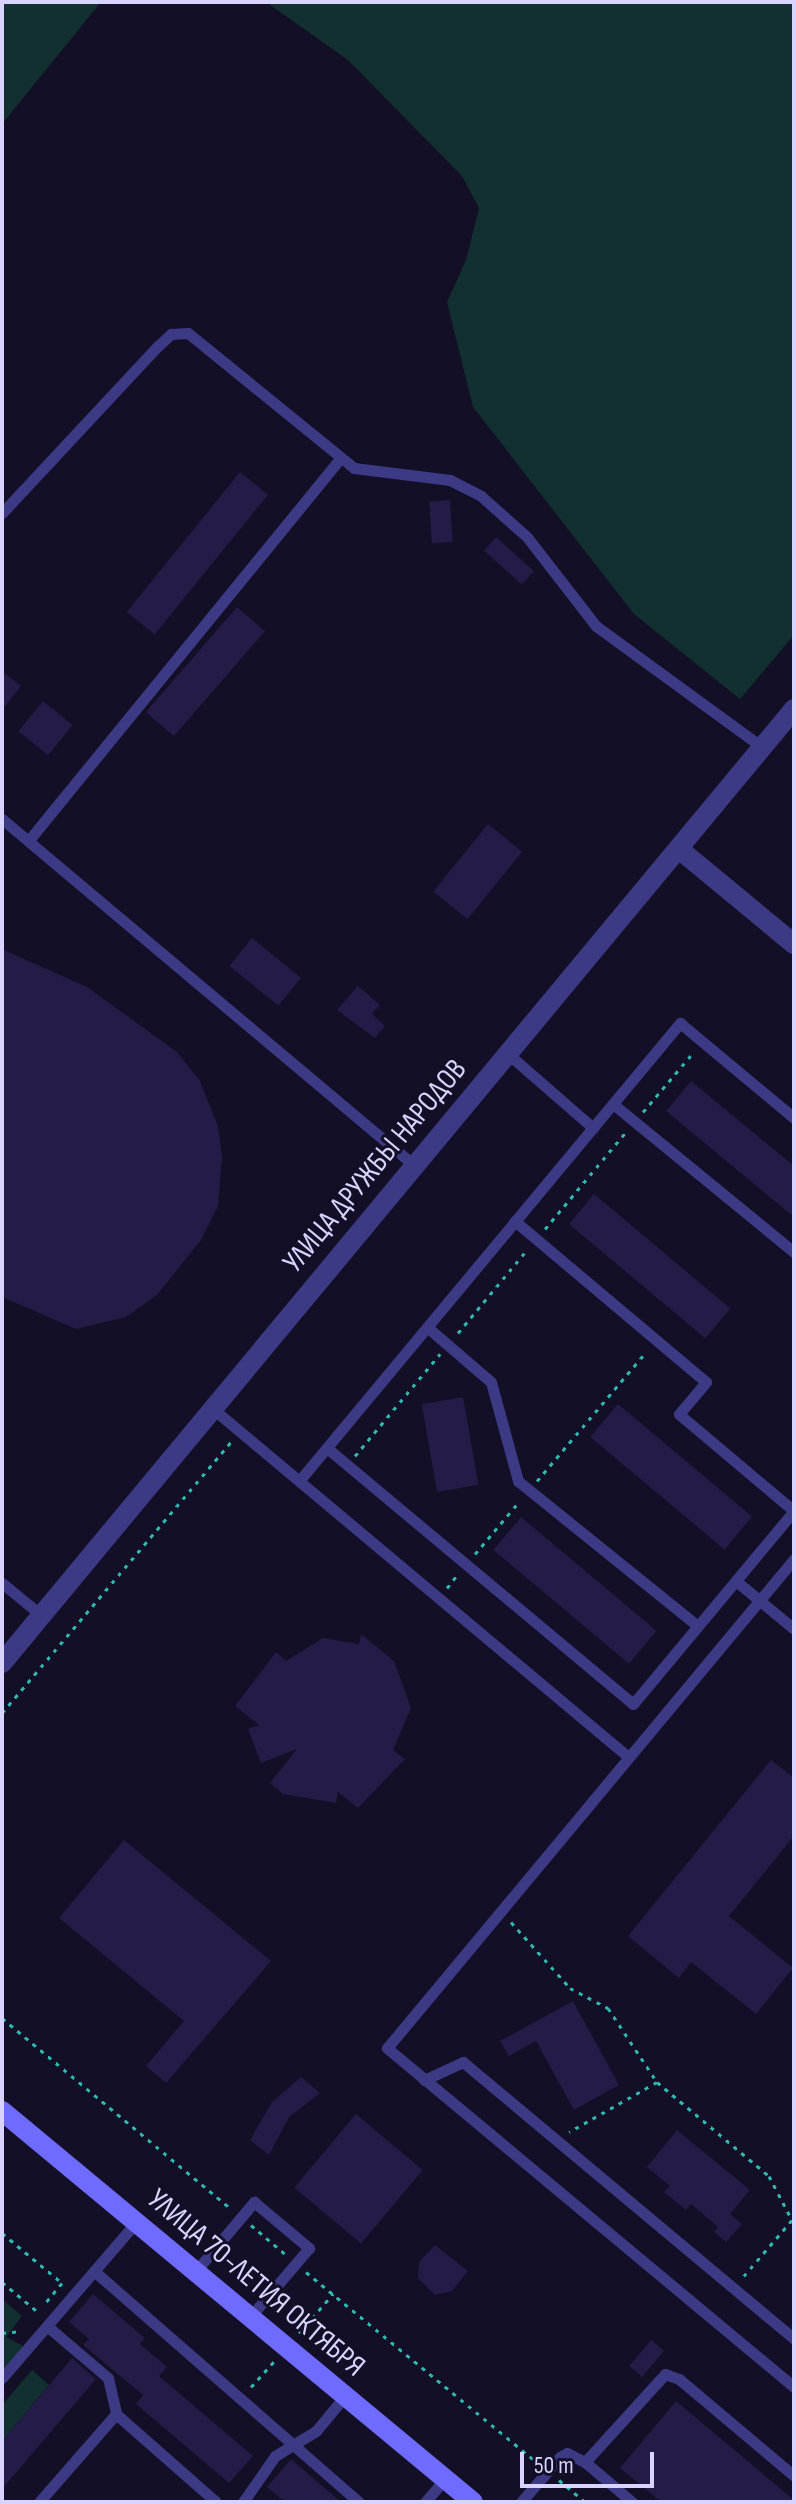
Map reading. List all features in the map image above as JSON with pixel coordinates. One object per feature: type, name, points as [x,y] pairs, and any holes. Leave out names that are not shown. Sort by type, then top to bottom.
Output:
[{"type":"main road","name":"УЛИЦА 70-ЛЕТИЯ ОКТЯБРЯ","points":[[2,2111],[473,2502]]},
{"type":"street","name":"УЛИЦА ДРУЖБЫ НАРОДОВ","points":[[2,1663],[794,709]]},
{"type":"street","points":[[679,849],[794,944]]},
{"type":"lane","points":[[2,513],[171,334],[188,333],[203,341],[341,458],[368,473],[420,473],[450,480],[481,496],[527,537],[596,626],[762,747]]},
{"type":"lane","points":[[29,840],[341,458]]},
{"type":"lane","points":[[2,819],[415,1166]]},
{"type":"lane","points":[[299,1481],[680,1023],[794,1118]]},
{"type":"lane","points":[[508,1054],[593,1128]]},
{"type":"lane","points":[[613,1104],[794,1252]]},
{"type":"lane","points":[[327,1448],[633,1704],[794,1511],[679,1414],[706,1382],[515,1221]]},
{"type":"lane","points":[[427,1327],[491,1382],[518,1481],[698,1626]]},
{"type":"lane","points":[[212,1408],[626,1755]]},
{"type":"lane","points":[[794,1559],[626,1755],[387,2048],[794,2387]]},
{"type":"lane","points":[[736,1581],[794,1629]]},
{"type":"lane","points":[[2,1583],[42,1616]]},
{"type":"lane","points":[[424,2080],[463,2062],[794,2339]]},
{"type":"lane","points":[[195,2272],[254,2202],[309,2248],[250,2317]]},
{"type":"lane","points":[[2,2378],[136,2222]]},
{"type":"lane","points":[[94,2271],[359,2502]]},
{"type":"lane","points":[[47,2326],[108,2378],[116,2414],[216,2502]]},
{"type":"lane","points":[[585,2462],[665,2374],[679,2379],[794,2476]]},
{"type":"lane","points":[[243,2502],[261,2471],[316,2431],[345,2396]]},
{"type":"lane","points":[[39,2502],[116,2414]]},
{"type":"lane","points":[[521,2502],[567,2453],[585,2462],[632,2502]]},
{"type":"lane","points":[[425,2502],[445,2479]]},
{"type":"path","points":[[347,1465],[702,1042]]},
{"type":"path","points":[[438,1598],[656,1340]]},
{"type":"path","points":[[2,1713],[240,1432]]},
{"type":"path","points":[[501,1910],[570,1988],[608,2008],[657,2082],[769,2176],[793,2220],[734,2288]]},
{"type":"path","points":[[556,2140],[657,2082]]},
{"type":"path","points":[[2,2233],[62,2283],[42,2306]]},
{"type":"path","points":[[2,2282],[38,2312]]},
{"type":"green space","points":[[2,2],[101,2],[2,124]]},
{"type":"green space","points":[[266,2],[794,2],[794,635],[740,699],[634,614],[473,407],[447,302],[466,260],[479,208],[462,176],[348,60]]},
{"type":"green space","points":[[2,2299],[22,2316],[6,2337],[25,2347],[2,2372]]},
{"type":"green space","points":[[32,2370],[49,2385],[2,2441],[2,2405]]},
{"type":"building","points":[[240,472],[268,495],[155,635],[127,612]]},
{"type":"building","points":[[450,500],[453,542],[432,543],[429,501]]},
{"type":"building","points":[[496,537],[534,571],[522,585],[484,550]]},
{"type":"building","points":[[237,607],[265,631],[174,736],[146,712]]},
{"type":"building","points":[[2,671],[21,686],[2,710]]},
{"type":"building","points":[[43,701],[73,725],[48,755],[18,731]]},
{"type":"building","points":[[488,824],[522,852],[467,919],[433,892]]},
{"type":"building","points":[[252,938],[301,978],[278,1006],[229,966]]},
{"type":"building","points":[[2,949],[87,987],[177,1052],[200,1081],[218,1126],[222,1157],[218,1206],[201,1240],[157,1295],[126,1317],[76,1329],[2,1297]]},
{"type":"building","points":[[358,986],[380,1005],[372,1014],[385,1026],[375,1038],[337,1010]]},
{"type":"building","points":[[691,1081],[794,1166],[794,1217],[666,1111]]},
{"type":"building","points":[[594,1194],[730,1308],[705,1338],[569,1224]]},
{"type":"building","points":[[463,1397],[478,1485],[437,1492],[422,1404]]},
{"type":"building","points":[[618,1404],[752,1516],[724,1549],[590,1437]]},
{"type":"building","points":[[521,1517],[657,1631],[629,1664],[493,1550]]},
{"type":"building","points":[[361,1634],[394,1661],[411,1708],[393,1750],[405,1759],[358,1808],[338,1792],[336,1803],[283,1794],[270,1783],[297,1749],[261,1763],[248,1729],[259,1725],[235,1706],[276,1652],[286,1661],[323,1638],[359,1644]]},
{"type":"building","points":[[771,1760],[794,1778],[794,1836],[729,1916],[793,1968],[756,2014],[691,1962],[679,1978],[628,1936]]},
{"type":"building","points":[[124,1840],[271,1961],[166,2083],[146,2066],[184,2021],[59,1918]]},
{"type":"building","points":[[573,2001],[619,2085],[574,2110],[536,2041],[509,2056],[500,2041]]},
{"type":"building","points":[[301,2077],[320,2093],[289,2117],[269,2155],[250,2140],[272,2102]]},
{"type":"building","points":[[356,2114],[423,2170],[361,2243],[294,2188]]},
{"type":"building","points":[[677,2130],[750,2190],[730,2214],[742,2224],[726,2242],[714,2232],[718,2227],[691,2204],[686,2210],[664,2192],[670,2186],[647,2167]]},
{"type":"building","points":[[435,2245],[468,2271],[452,2291],[435,2295],[418,2278],[419,2262]]},
{"type":"building","points":[[93,2294],[145,2338],[140,2344],[167,2367],[159,2376],[253,2456],[229,2483],[136,2404],[143,2395],[83,2345],[89,2339],[69,2322]]},
{"type":"building","points":[[651,2340],[664,2351],[642,2377],[629,2366]]},
{"type":"building","points":[[72,2358],[96,2379],[2,2489],[2,2441]]},
{"type":"building","points":[[676,2401],[794,2502],[661,2502],[620,2468]]},
{"type":"building","points":[[291,2459],[341,2502],[285,2502],[267,2487]]}]
